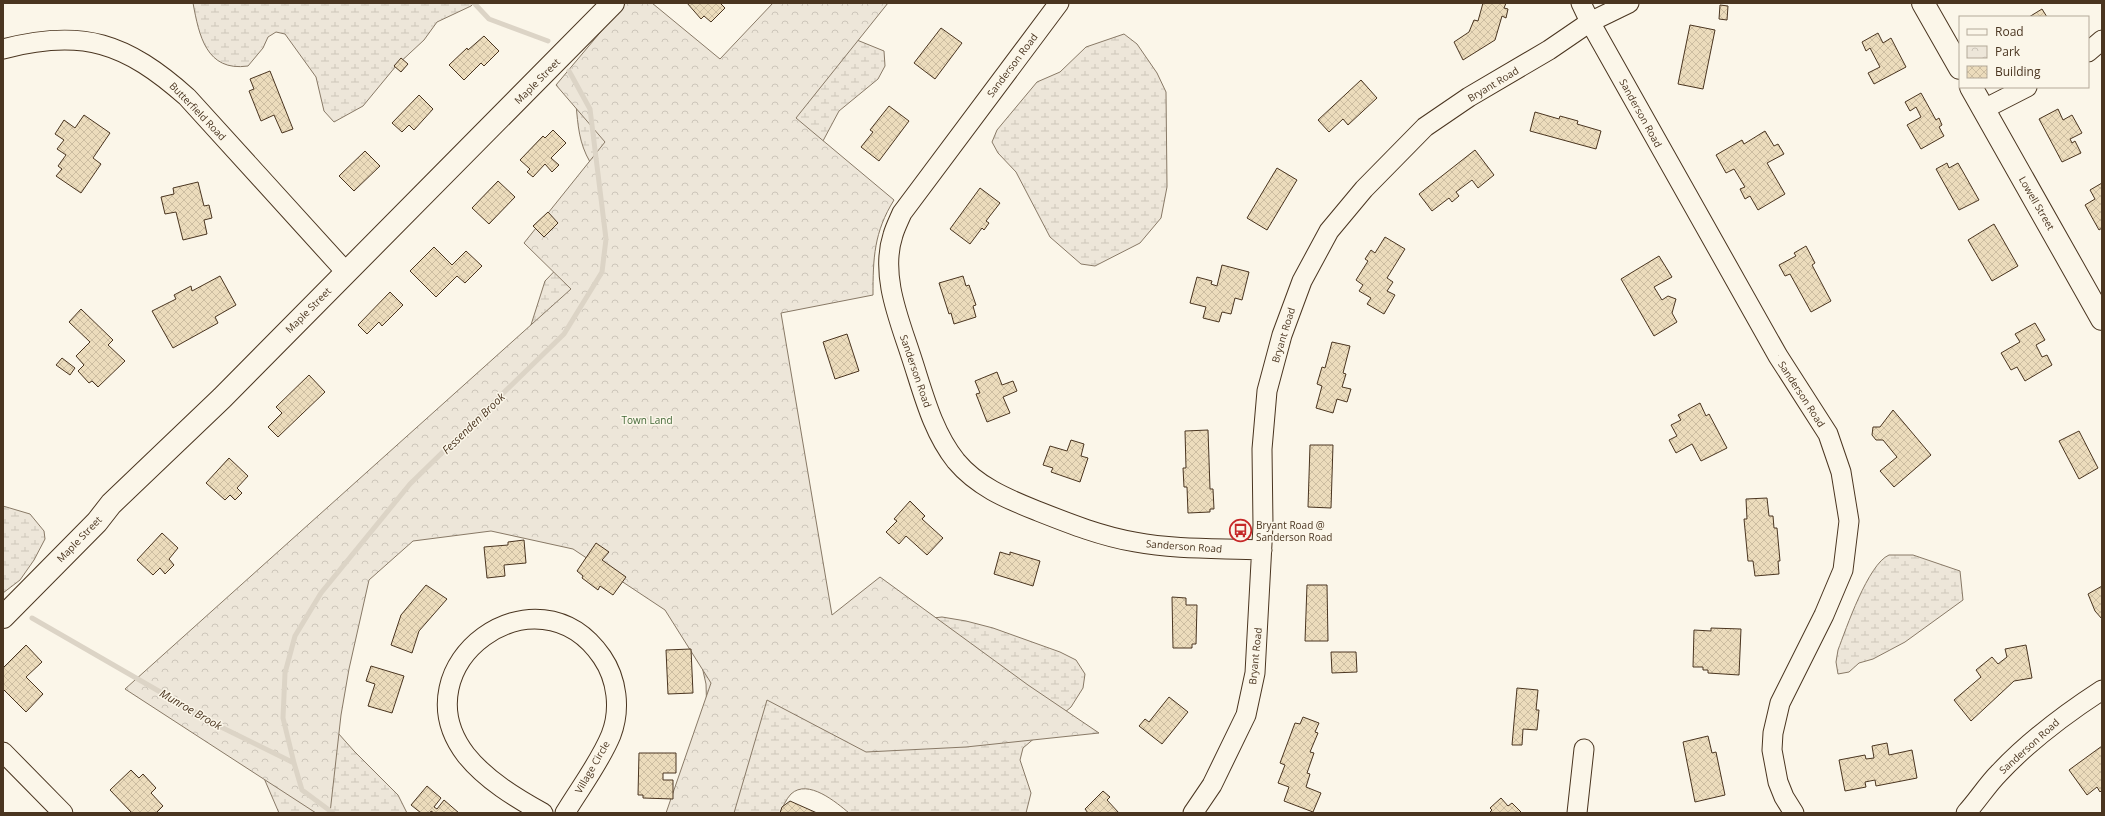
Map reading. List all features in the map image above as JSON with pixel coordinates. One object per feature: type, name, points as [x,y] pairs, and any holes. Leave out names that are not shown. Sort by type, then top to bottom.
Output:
[{"type":"main road","name":"Maple Street","points":[[3,617],[97,522],[111,504],[222,398],[613,3]]},
{"type":"main road","points":[[1924,3],[1959,66]]},
{"type":"main road","name":"Lowell Street","points":[[1972,88],[2102,319]]},
{"type":"street","name":"Sanderson Road","points":[[1059,3],[902,213],[892,236],[889,257],[895,307],[934,426],[956,461],[987,488],[1005,498],[1080,528],[1136,542],[1163,546],[1262,550]]},
{"type":"street","name":"Sanderson Road","points":[[1581,3],[1590,22],[1778,356],[1828,434],[1841,472],[1849,521],[1843,570],[1824,615],[1780,703],[1773,733],[1772,750],[1778,782],[1784,797],[1794,813]]},
{"type":"street","name":"Bryant Road","points":[[1193,813],[1212,785],[1246,715],[1255,673],[1262,550],[1262,449],[1268,391],[1282,335],[1302,281],[1329,231],[1364,189],[1425,127],[1469,97],[1549,50],[1590,22],[1629,3]]},
{"type":"street","name":"Butterfield Road","points":[[3,49],[48,41],[72,39],[88,41],[125,52],[160,73],[187,97],[346,272]]},
{"type":"street","points":[[2089,51],[2102,40]]},
{"type":"street","points":[[1984,109],[2025,88]]},
{"type":"street","name":"Village Circle","points":[[543,813],[506,792],[467,756],[457,741],[451,724],[448,706],[450,687],[456,669],[465,653],[478,639],[494,629],[511,622],[530,620],[549,621],[566,627],[583,636],[596,649],[607,664],[614,682],[617,700],[616,718],[611,735],[601,755],[565,813]]},
{"type":"street","name":"Sanderson Road","points":[[1966,813],[1998,773],[2031,742],[2068,712],[2102,690]]},
{"type":"street","points":[[1577,813],[1584,749]]},
{"type":"street","points":[[3,752],[64,813]]},
{"type":"green space","points":[[193,3],[474,3],[471,6],[437,22],[424,40],[396,66],[363,106],[334,122],[324,111],[316,77],[285,34],[276,32],[268,37],[263,48],[248,66],[234,66],[223,63],[214,57],[207,49],[202,39]]},
{"type":"green space","name":"Town Land","points":[[625,3],[652,3],[720,59],[773,3],[888,3],[796,118],[894,200],[882,223],[876,246],[873,269],[873,295],[781,313],[832,615],[880,577],[1028,685],[1099,733],[966,747],[866,752],[767,700],[734,813],[666,813],[711,683],[665,610],[573,549],[491,531],[413,541],[369,580],[349,669],[341,715],[330,813],[316,813],[125,689],[571,289],[524,243],[605,142],[556,85]]},
{"type":"green space","points":[[1124,34],[1137,44],[1157,73],[1166,92],[1167,187],[1161,218],[1140,243],[1095,266],[1081,264],[1050,237],[1016,172],[998,153],[992,142],[997,130],[1037,82],[1060,72],[1086,47]]},
{"type":"green space","points":[[852,38],[884,51],[885,66],[878,79],[839,111],[816,154],[771,304],[833,637],[942,617],[993,628],[1060,652],[1076,660],[1085,674],[1083,688],[1071,707],[1023,748],[1020,760],[1031,793],[1026,813],[849,813],[830,798],[814,790],[806,789],[798,790],[791,794],[780,813],[731,813],[707,719],[706,684],[701,662],[530,328],[545,281],[572,253],[590,162],[581,141],[576,104],[659,69]]},
{"type":"green space","points":[[3,506],[30,514],[44,531],[45,539],[34,560],[20,580],[3,593]]},
{"type":"green space","points":[[1889,555],[1913,555],[1960,571],[1963,600],[1905,642],[1873,659],[1859,663],[1849,672],[1838,674],[1836,662],[1838,650],[1852,613],[1873,571],[1881,561]]},
{"type":"green space","points":[[322,715],[354,751],[398,795],[407,813],[279,813],[257,762]]},
{"type":"building","points":[[687,3],[720,3],[725,8],[711,22],[704,16],[701,19]]},
{"type":"building","points":[[1483,3],[1506,3],[1504,8],[1508,9],[1506,18],[1502,16],[1495,40],[1463,60],[1454,42],[1469,32],[1474,20],[1478,21]]},
{"type":"building","points":[[1720,5],[1728,6],[1727,20],[1719,19]]},
{"type":"building","points":[[2042,9],[2046,16],[2031,16]]},
{"type":"building","points":[[1690,25],[1715,30],[1703,89],[1678,84]]},
{"type":"building","points":[[941,28],[962,43],[935,79],[914,63]]},
{"type":"building","points":[[1878,33],[1883,43],[1891,38],[1906,67],[1874,84],[1868,73],[1880,67],[1870,48],[1866,51],[1862,42]]},
{"type":"building","points":[[484,36],[499,51],[484,66],[481,63],[464,80],[449,65],[467,48],[468,50]]},
{"type":"building","points":[[401,58],[408,64],[401,72],[394,66]]},
{"type":"building","points":[[270,71],[293,129],[282,133],[274,115],[261,121],[249,91],[254,89],[250,79]]},
{"type":"building","points":[[1361,80],[1377,98],[1348,125],[1343,119],[1329,132],[1318,120]]},
{"type":"building","points":[[1921,93],[1936,120],[1939,118],[1942,125],[1939,127],[1944,136],[1921,149],[1907,125],[1921,117],[1916,107],[1910,111],[1905,102]]},
{"type":"building","points":[[419,95],[433,109],[414,130],[409,125],[402,132],[392,123]]},
{"type":"building","points":[[889,106],[909,121],[879,161],[861,147],[873,132],[870,130]]},
{"type":"building","points":[[2058,109],[2063,120],[2072,115],[2082,133],[2070,139],[2072,143],[2075,141],[2081,153],[2062,162],[2039,119]]},
{"type":"building","points":[[1535,112],[1559,119],[1560,116],[1578,121],[1577,124],[1601,131],[1596,149],[1530,131]]},
{"type":"building","points":[[84,115],[110,133],[93,158],[101,164],[81,193],[56,176],[62,169],[58,166],[66,155],[57,149],[64,140],[55,134],[64,120],[75,128]]},
{"type":"building","points":[[553,130],[566,143],[551,158],[559,165],[552,172],[545,164],[533,177],[527,172],[530,169],[520,160],[543,136],[545,138]]},
{"type":"building","points":[[1765,131],[1774,146],[1778,144],[1784,154],[1767,163],[1785,194],[1758,210],[1750,196],[1745,199],[1740,189],[1745,187],[1734,169],[1726,173],[1716,155],[1742,140],[1744,144]]},
{"type":"building","points":[[1475,150],[1494,175],[1478,188],[1472,180],[1456,192],[1459,196],[1452,202],[1449,198],[1432,211],[1419,194]]},
{"type":"building","points":[[365,151],[380,166],[354,191],[339,176]]},
{"type":"building","points":[[1947,163],[1949,168],[1958,163],[1979,200],[1959,210],[1936,169]]},
{"type":"building","points":[[1277,168],[1297,180],[1267,230],[1247,218]]},
{"type":"building","points":[[498,181],[515,197],[489,224],[472,208]]},
{"type":"building","points":[[198,182],[204,206],[209,205],[212,218],[204,220],[207,234],[183,240],[176,212],[165,214],[161,197],[174,194],[173,188]]},
{"type":"building","points":[[2102,183],[2102,228],[2099,230],[2085,205],[2095,199],[2090,190]]},
{"type":"building","points":[[980,188],[1000,203],[986,221],[989,223],[984,230],[982,228],[970,244],[950,229]]},
{"type":"building","points":[[548,212],[558,223],[544,237],[533,226]]},
{"type":"building","points":[[1994,224],[2018,266],[1992,281],[1968,240]]},
{"type":"building","points":[[1385,237],[1405,249],[1387,278],[1393,282],[1387,291],[1395,295],[1384,314],[1367,304],[1371,298],[1359,291],[1363,285],[1356,280],[1368,261],[1365,259],[1371,250],[1375,253]]},
{"type":"building","points":[[1806,246],[1815,263],[1812,265],[1831,301],[1811,312],[1790,274],[1785,276],[1779,265],[1796,256],[1794,253]]},
{"type":"building","points":[[434,247],[452,265],[466,251],[482,266],[465,283],[457,276],[436,297],[410,271]]},
{"type":"building","points":[[1659,256],[1672,277],[1654,287],[1662,300],[1668,296],[1676,299],[1672,313],[1677,322],[1654,336],[1621,279]]},
{"type":"building","points":[[1222,265],[1249,272],[1242,300],[1235,298],[1231,314],[1222,312],[1219,322],[1203,318],[1206,307],[1190,303],[1197,277],[1212,281],[1211,284],[1217,286]]},
{"type":"building","points":[[220,276],[236,305],[215,317],[218,323],[173,348],[152,311],[176,299],[174,295],[191,286],[192,291]]},
{"type":"building","points":[[963,276],[966,286],[969,285],[976,305],[973,306],[976,317],[954,324],[951,313],[949,314],[939,283]]},
{"type":"building","points":[[390,292],[403,305],[382,326],[379,322],[367,334],[358,325]]},
{"type":"building","points":[[81,309],[113,340],[108,345],[125,361],[98,387],[92,381],[89,383],[78,371],[84,365],[76,356],[90,342],[69,322]]},
{"type":"building","points":[[2035,323],[2045,340],[2036,345],[2042,357],[2047,355],[2052,365],[2025,381],[2017,367],[2011,370],[2001,353],[2020,342],[2015,334]]},
{"type":"building","points":[[847,334],[859,371],[835,379],[823,342]]},
{"type":"building","points":[[1332,342],[1350,346],[1343,373],[1346,374],[1342,387],[1351,389],[1347,402],[1337,399],[1333,413],[1316,408],[1322,386],[1317,384],[1322,367],[1325,368]]},
{"type":"building","points":[[62,358],[75,368],[70,375],[56,365]]},
{"type":"building","points":[[997,372],[1002,385],[1013,381],[1017,391],[1003,397],[1010,413],[987,422],[976,394],[980,393],[975,381]]},
{"type":"building","points":[[309,375],[325,392],[278,437],[268,427],[282,413],[276,407]]},
{"type":"building","points":[[1700,403],[1706,416],[1709,414],[1727,448],[1701,461],[1692,444],[1676,453],[1669,440],[1677,436],[1671,425],[1681,420],[1678,415]]},
{"type":"building","points":[[1893,410],[1931,455],[1894,487],[1880,471],[1897,457],[1883,440],[1876,440],[1872,435],[1873,427],[1880,427]]},
{"type":"building","points":[[1208,430],[1210,489],[1213,489],[1214,509],[1210,509],[1210,512],[1188,513],[1187,487],[1184,487],[1183,468],[1186,468],[1185,431]]},
{"type":"building","points":[[2079,431],[2098,468],[2079,479],[2059,441]]},
{"type":"building","points":[[1071,440],[1084,444],[1081,456],[1088,458],[1080,482],[1051,472],[1053,468],[1043,465],[1050,446],[1067,451]]},
{"type":"building","points":[[1310,445],[1333,445],[1331,508],[1308,507]]},
{"type":"building","points":[[229,458],[248,476],[237,488],[242,493],[235,500],[230,495],[225,500],[206,483]]},
{"type":"building","points":[[1767,498],[1769,516],[1773,516],[1774,528],[1777,528],[1780,561],[1778,561],[1779,574],[1755,576],[1753,561],[1748,561],[1744,519],[1747,519],[1746,499]]},
{"type":"building","points":[[910,501],[925,516],[922,519],[943,538],[927,555],[906,536],[899,544],[886,532],[897,521],[894,519]]},
{"type":"building","points":[[162,533],[178,548],[169,559],[174,565],[165,574],[160,568],[153,575],[137,560]]},
{"type":"building","points":[[524,540],[526,563],[504,565],[505,576],[487,578],[484,547],[508,545],[508,542]]},
{"type":"building","points":[[596,543],[609,552],[602,560],[626,577],[613,595],[600,586],[598,590],[582,578],[583,576],[577,571]]},
{"type":"building","points":[[1000,552],[1010,555],[1010,552],[1040,561],[1033,586],[994,574]]},
{"type":"building","points":[[426,585],[447,599],[419,631],[412,653],[391,645],[401,615]]},
{"type":"building","points":[[1307,585],[1327,585],[1328,641],[1305,641]]},
{"type":"building","points":[[2102,586],[2102,619],[2095,611],[2088,594]]},
{"type":"building","points":[[1172,597],[1186,598],[1186,605],[1197,605],[1196,644],[1192,644],[1192,648],[1173,648]]},
{"type":"building","points":[[1711,628],[1741,629],[1739,675],[1708,673],[1708,670],[1703,670],[1703,667],[1693,667],[1694,630],[1711,631]]},
{"type":"building","points":[[26,645],[42,662],[26,677],[43,694],[26,712],[3,689],[3,668]]},
{"type":"building","points":[[2026,645],[2032,678],[2014,681],[1971,721],[1954,700],[1981,677],[1976,670],[1992,657],[1998,664],[2007,657],[2005,649]]},
{"type":"building","points":[[691,649],[693,693],[668,694],[666,650]]},
{"type":"building","points":[[1331,652],[1356,652],[1357,672],[1332,673]]},
{"type":"building","points":[[371,666],[404,676],[392,713],[368,706],[375,684],[366,681]]},
{"type":"building","points":[[1517,688],[1538,690],[1536,710],[1539,710],[1537,730],[1523,729],[1522,745],[1512,745]]},
{"type":"building","points":[[1169,697],[1188,712],[1162,744],[1139,726],[1145,719],[1149,722]]},
{"type":"building","points":[[1303,717],[1319,723],[1315,732],[1318,733],[1310,752],[1314,753],[1307,773],[1310,774],[1306,787],[1321,793],[1313,812],[1284,801],[1289,787],[1278,783],[1285,765],[1280,763],[1295,723],[1300,724]]},
{"type":"building","points":[[1708,736],[1712,753],[1716,752],[1725,795],[1695,802],[1683,742]]},
{"type":"building","points":[[1887,743],[1889,755],[1912,750],[1917,778],[1876,786],[1875,780],[1865,782],[1866,787],[1845,791],[1839,760],[1865,755],[1866,759],[1874,758],[1872,746]]},
{"type":"building","points":[[2102,746],[2102,790],[2100,792],[2097,787],[2087,795],[2069,770]]},
{"type":"building","points":[[639,753],[676,753],[676,773],[663,773],[663,780],[673,780],[673,799],[643,798],[643,795],[638,795]]},
{"type":"building","points":[[131,770],[139,778],[143,774],[156,788],[151,793],[163,806],[156,813],[132,813],[110,790]]},
{"type":"building","points":[[427,786],[441,798],[434,807],[437,809],[444,800],[459,813],[434,813],[431,811],[430,813],[421,813],[411,805]]},
{"type":"building","points":[[1103,791],[1110,797],[1107,800],[1119,813],[1088,813],[1085,809]]},
{"type":"building","points":[[1501,798],[1508,806],[1512,803],[1522,813],[1489,813],[1492,810],[1490,808]]},
{"type":"building","points":[[790,801],[817,813],[780,813],[782,807]]},
{"type":"waterway","name":"Fessenden Brook","points":[[474,3],[489,19],[548,41]]},
{"type":"waterway","name":"Fessenden Brook","points":[[294,763],[283,718],[285,673],[295,636],[321,593],[410,484],[564,334],[602,272],[606,239],[590,109],[569,71]]},
{"type":"waterway","name":"Munroe Brook","points":[[32,618],[221,727],[294,763],[302,790],[333,813]]},
{"type":"place","name":"Bryant Road @ Sanderson Road","points":[[1240,531]]}]
